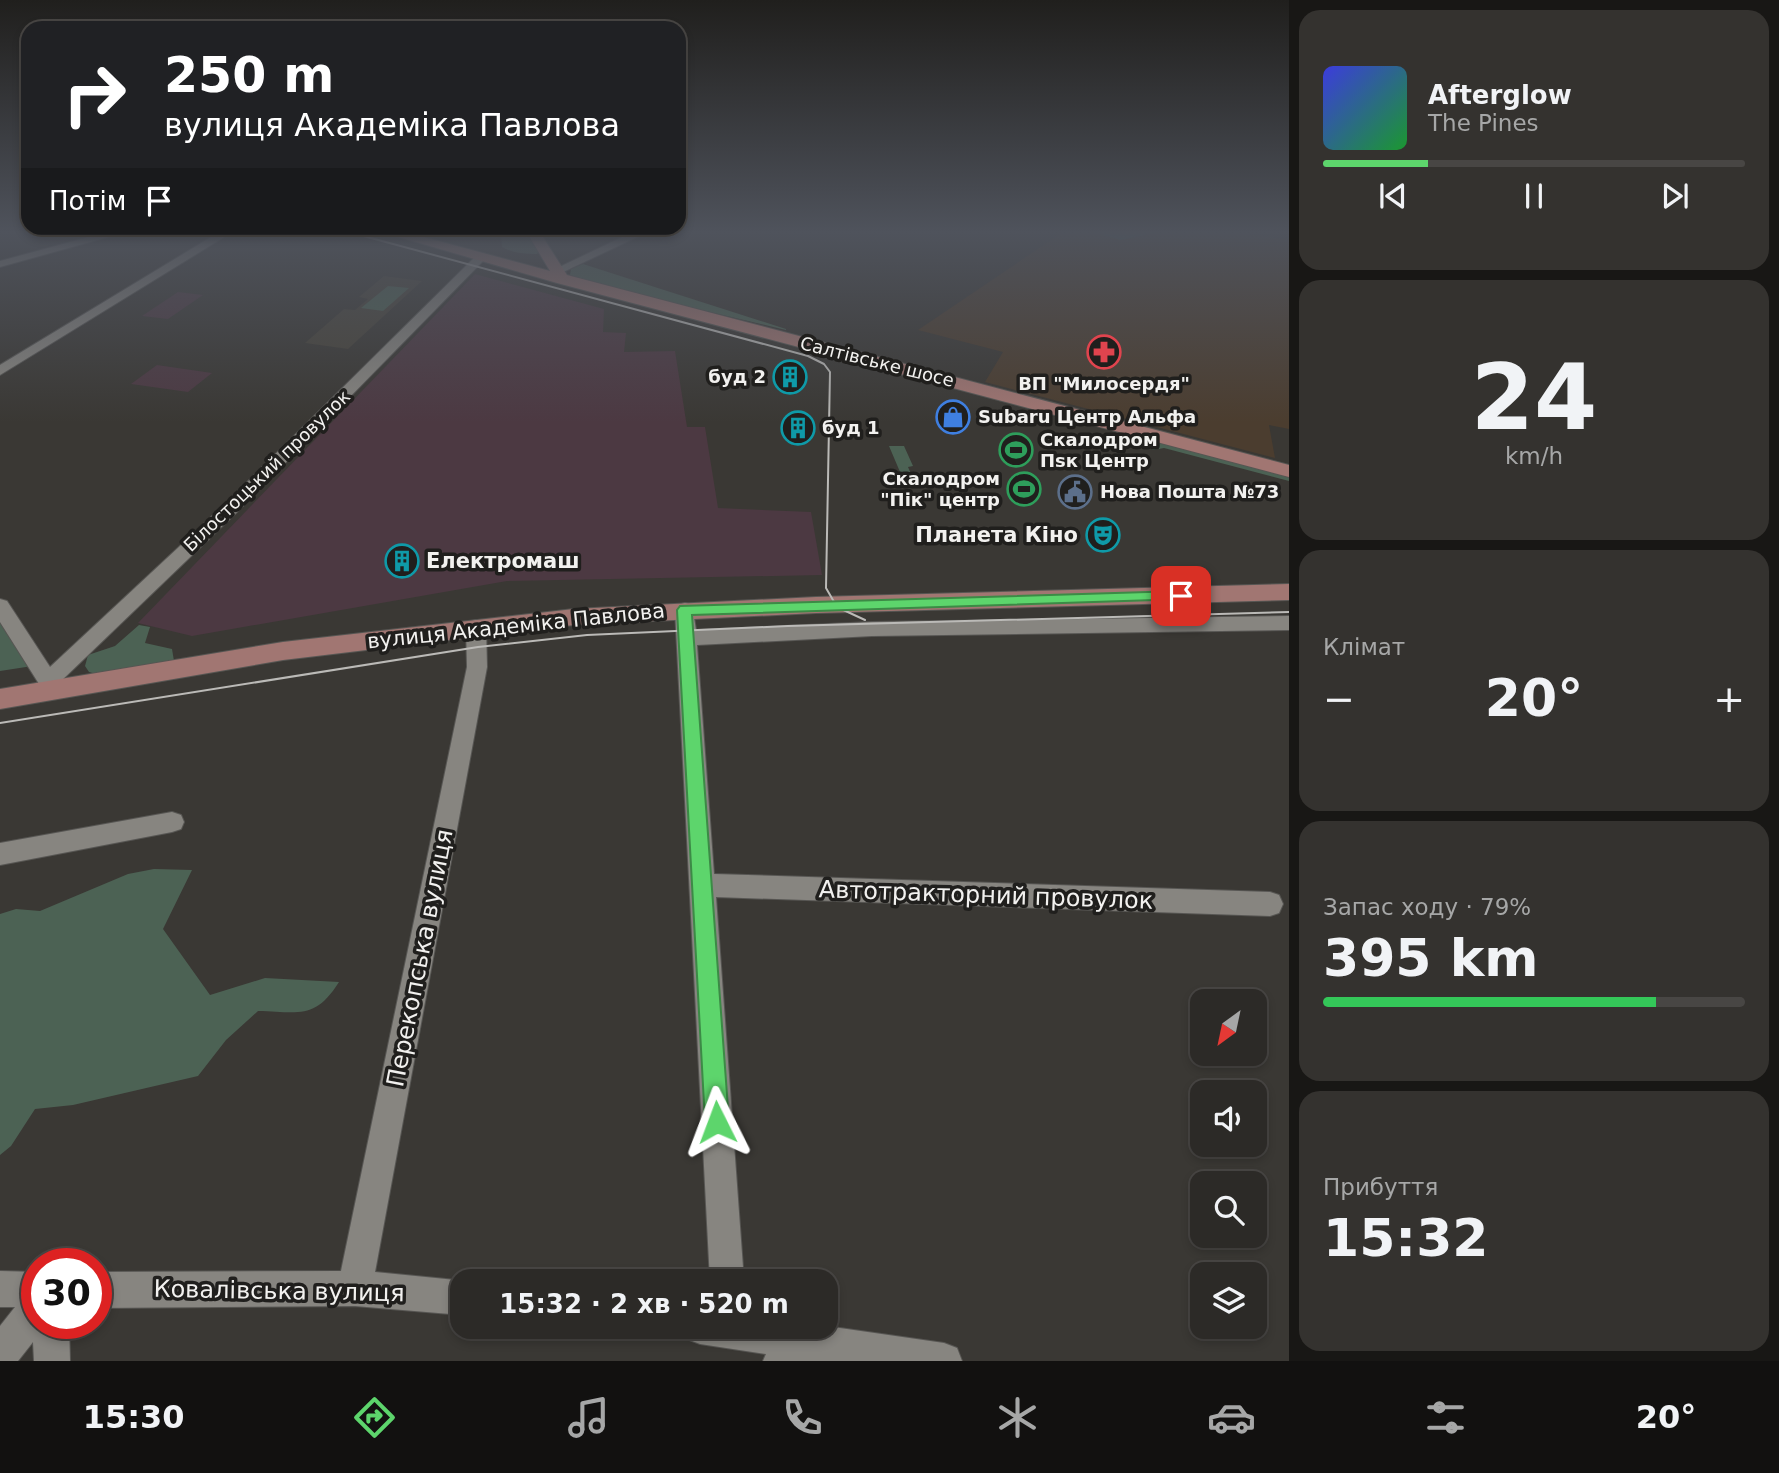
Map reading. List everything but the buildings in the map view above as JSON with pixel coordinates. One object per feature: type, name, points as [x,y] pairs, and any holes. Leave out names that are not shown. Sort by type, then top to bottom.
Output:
[{"type":"main road","name":"Салтівське шосе","points":[[632,295],[1289,471]]},
{"type":"main road","name":"вулиця Академіка Павлова","points":[[0,699],[51,685],[283,652],[574,617],[685,610],[1289,592]]},
{"type":"street","points":[[0,371],[125,295]]},
{"type":"street","name":"Білостоцький провулок","points":[[51,685],[444,295]]},
{"type":"street","points":[[0,606],[51,685]]},
{"type":"street","points":[[685,610],[726,1269]]},
{"type":"street","name":"вулиця Академіка Павлова","points":[[687,638],[872,629],[1289,623]]},
{"type":"street","name":"Перекопська вулиця","points":[[355,1288],[477,667],[476,627]]},
{"type":"street","points":[[0,854],[172,822]]},
{"type":"street","name":"Автотракторний провулок","points":[[702,885],[1270,904]]},
{"type":"street","name":"Ковалівська вулиця","points":[[112,1290],[355,1288],[450,1296]]},
{"type":"street","points":[[0,1289],[21,1290]]},
{"type":"street","points":[[0,1355],[21,1328]]},
{"type":"street","points":[[51,1339],[52,1361]]},
{"type":"street","points":[[756,1339],[791,1350],[944,1361]]},
{"type":"shaded area","points":[[174,295],[203,295],[168,319],[142,316]]},
{"type":"shaded area","points":[[362,295],[407,295],[348,349],[305,343],[344,309],[355,310],[368,299],[359,297]]},
{"type":"shaded area","points":[[455,295],[551,295],[604,309],[603,332],[626,333],[624,352],[675,351],[687,427],[705,427],[718,508],[811,512],[822,575],[507,581],[192,636],[138,623]]},
{"type":"shaded area","points":[[971,295],[1289,295],[1289,429],[1269,425],[1275,458],[985,382],[1003,352],[918,330]]},
{"type":"shaded area","points":[[157,365],[212,373],[188,392],[131,384]]},
{"type":"green space","points":[[378,295],[402,295],[383,311],[361,308]]},
{"type":"green space","points":[[636,295],[678,295],[786,330]]},
{"type":"green space","points":[[1152,439],[1289,476],[1289,481],[1164,448],[1153,450],[1145,445],[1146,441]]},
{"type":"green space","points":[[889,446],[904,446],[913,466],[908,467],[916,485],[906,486]]},
{"type":"green space","points":[[0,606],[39,665],[0,671]]},
{"type":"green space","points":[[139,625],[150,627],[145,643],[172,649],[174,661],[96,674],[89,672],[85,666],[88,655],[115,646]]},
{"type":"green space","points":[[154,869],[192,870],[163,929],[210,995],[265,978],[339,982],[322,1003],[314,1008],[295,1012],[258,1011],[226,1040],[198,1076],[73,1105],[35,1109],[11,1146],[0,1155],[0,914],[16,909],[40,911],[128,874]]},
{"type":"tram line","points":[[580,295],[808,356],[824,364],[830,372],[826,588],[837,607],[865,620]]},
{"type":"tram line","points":[[0,723],[478,647],[587,635],[788,626],[1289,612]]},
{"type":"place","name":"ВП \"Милосердя\"","points":[[1104,352]]},
{"type":"place","name":"буд 2","points":[[790,377]]},
{"type":"place","name":"Subaru Центр Альфа","points":[[953,417]]},
{"type":"place","name":"буд 1","points":[[798,428]]},
{"type":"place","name":"Скалодром Пsк Центр","points":[[1016,450]]},
{"type":"place","name":"Скалодром \"Пік\" центр","points":[[1024,489]]},
{"type":"place","name":"Нова Пошта №73","points":[[1075,492]]},
{"type":"place","name":"Планета Кіно","points":[[1103,535]]},
{"type":"place","name":"Електромаш","points":[[402,561]]},
{"type":"route","points":[[717,1122],[685,610],[1181,596]]}]
